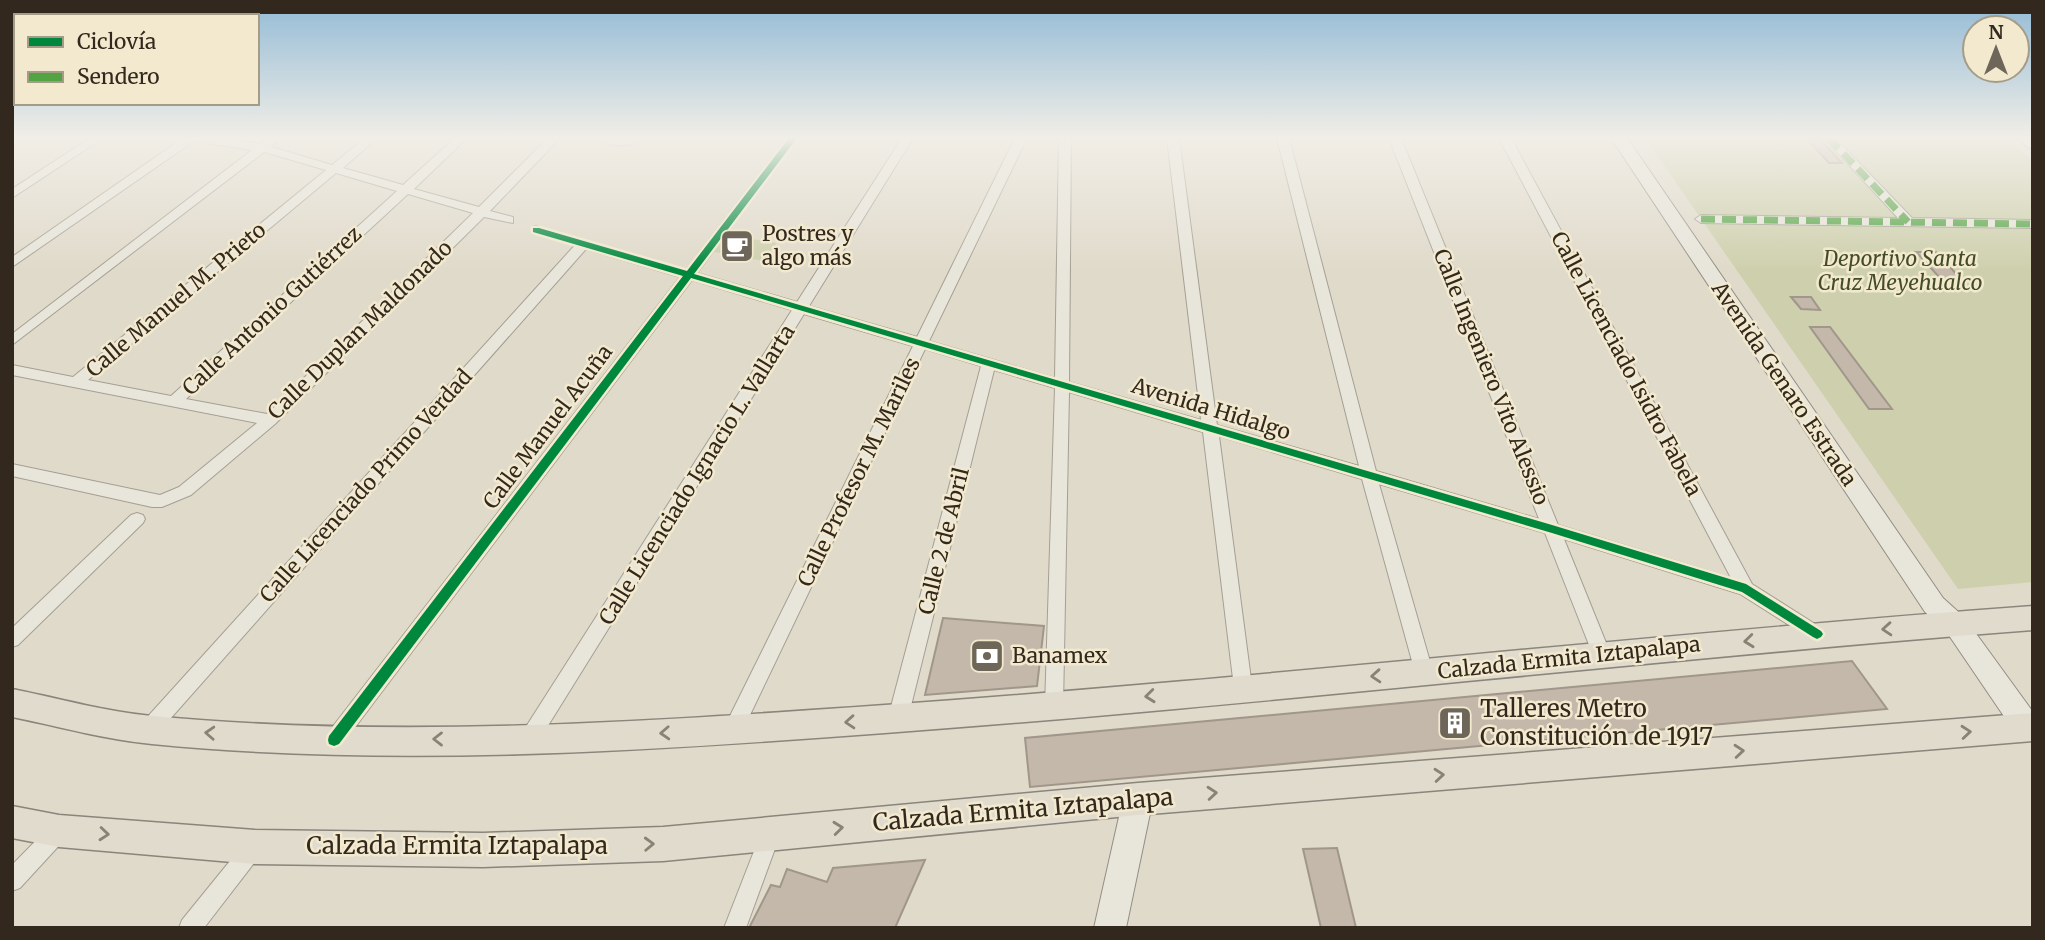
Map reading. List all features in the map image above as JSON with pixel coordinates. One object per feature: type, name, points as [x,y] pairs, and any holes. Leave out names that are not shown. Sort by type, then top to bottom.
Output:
[{"type":"main road","name":"Calzada Ermita Iztapalapa","points":[[1955,624],[2033,604]]},
{"type":"main road","name":"Calzada Ermita Iztapalapa","points":[[12,703],[148,730],[334,740],[529,739],[733,730],[1054,707],[1817,634],[2033,618]]},
{"type":"main road","name":"Calzada Ermita Iztapalapa","points":[[12,822],[59,831],[255,847],[483,849],[663,844],[1138,799],[2031,727]]},
{"type":"street","points":[[12,194],[31,182]]},
{"type":"street","points":[[12,263],[128,182]]},
{"type":"street","points":[[12,341],[218,182]]},
{"type":"street","name":"Calle Manuel M. Prieto","points":[[78,381],[319,182]]},
{"type":"street","points":[[377,182],[509,220]]},
{"type":"street","name":"Calle Antonio Gutiérrez","points":[[176,400],[413,182]]},
{"type":"street","name":"Calle Duplan Maldonado","points":[[12,470],[152,501],[162,502],[186,491],[270,420],[511,182]]},
{"type":"street","name":"Calle Manuel Acuña","points":[[334,740],[759,182]]},
{"type":"street","name":"Calle Licenciado Ignacio L. Vallarta","points":[[529,739],[881,182]]},
{"type":"street","name":"Calle Profesor M. Mariles","points":[[733,730],[1000,182]]},
{"type":"street","points":[[1054,707],[1064,182]]},
{"type":"street","points":[[1178,182],[1208,429],[1244,687]]},
{"type":"street","points":[[1294,182],[1369,476],[1424,672]]},
{"type":"street","name":"Calle Ingeniero Vito Alessio","points":[[1413,182],[1602,655]]},
{"type":"street","name":"Calle Licenciado Isidro Fabela","points":[[1528,182],[1746,589]]},
{"type":"street","name":"Avenida Genaro Estrada","points":[[1649,182],[1934,605],[1955,624],[2031,727]]},
{"type":"street","name":"Avenida Genaro Estrada","points":[[1666,182],[1950,602],[1955,624]]},
{"type":"street","points":[[1870,182],[1908,222]]},
{"type":"street","points":[[1701,219],[2033,224]]},
{"type":"street","name":"Avenida Hidalgo","points":[[536,230],[1552,528],[1746,589],[1817,634]]},
{"type":"street","name":"Calle Licenciado Primo Verdad","points":[[148,730],[584,243]]},
{"type":"street","name":"Calle 2 de Abril","points":[[898,718],[989,363]]},
{"type":"street","points":[[12,370],[270,420]]},
{"type":"street","points":[[12,640],[137,519]]},
{"type":"street","points":[[1110,928],[1138,799]]},
{"type":"street","points":[[12,881],[59,831]]},
{"type":"street","points":[[735,928],[770,835]]},
{"type":"street","points":[[190,928],[255,847]]},
{"type":"green space","name":"Deportivo Santa Cruz Meyehualco","points":[[1675,182],[2033,182],[2033,582],[1958,589]]},
{"type":"green space","points":[[728,235],[777,243],[764,261],[714,252]]},
{"type":"building","points":[[1916,252],[1936,252],[1961,279],[1941,279]]},
{"type":"building","points":[[1791,297],[1811,297],[1820,310],[1801,309]]},
{"type":"building","points":[[1810,327],[1830,327],[1892,409],[1869,409]]},
{"type":"building","name":"Banamex","points":[[943,618],[1044,626],[1037,686],[925,695]]},
{"type":"building","name":"Talleres Metro Constitución de 1917","points":[[1852,661],[1887,709],[1030,787],[1025,738]]},
{"type":"building","points":[[1337,848],[1356,928],[1321,928],[1303,849]]},
{"type":"building","points":[[925,860],[895,928],[749,928],[771,885],[780,887],[787,869],[827,882],[833,868]]},
{"type":"marked path","points":[[1870,182],[1908,222]]},
{"type":"marked path","points":[[1701,219],[2033,224]]},
{"type":"cycle path","points":[[334,740],[760,182]]},
{"type":"cycle path","points":[[536,230],[1552,529],[1746,589],[1817,634]]},
{"type":"place","name":"Postres y algo más","points":[[737,246]]},
{"type":"place","name":"Banamex","points":[[987,656]]},
{"type":"place","name":"Talleres Metro Constitución de 1917","points":[[1455,723]]}]
